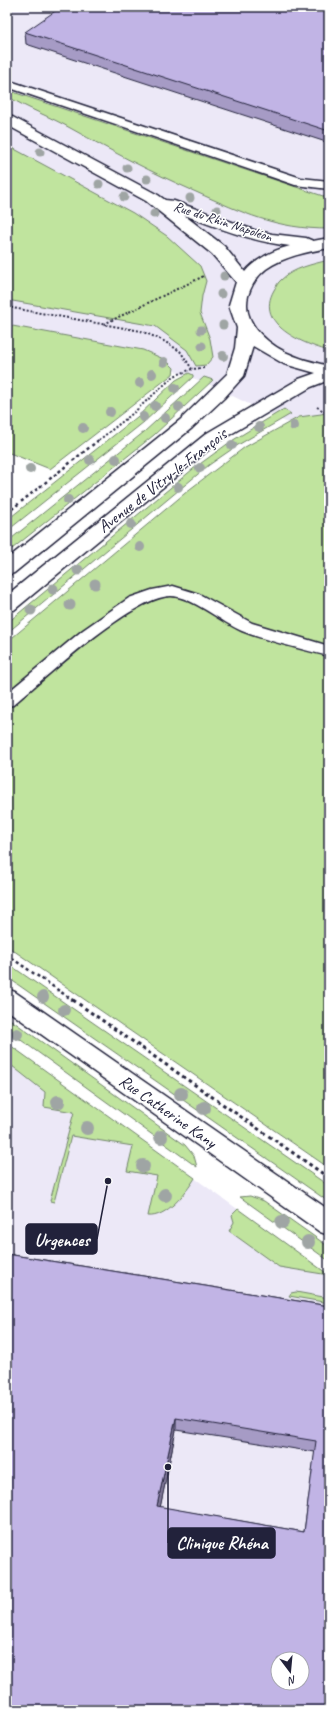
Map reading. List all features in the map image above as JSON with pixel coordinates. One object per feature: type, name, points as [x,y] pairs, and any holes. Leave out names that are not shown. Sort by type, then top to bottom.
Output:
[{"type":"main road","name":"Rue du Rhin Napoléon","points":[[7,120],[152,198],[248,233],[272,239],[323,244]]},
{"type":"main road","name":"Rue du Rhin Napoléon","points":[[152,198],[218,250],[244,281]]},
{"type":"main road","points":[[323,244],[294,250],[273,258],[252,272],[244,281],[237,300],[237,310],[245,328],[260,344],[280,357],[297,364],[329,371]]},
{"type":"main road","name":"Avenue de Vitry-le-François","points":[[7,569],[186,424],[210,402],[235,376],[244,348],[245,328]]},
{"type":"main road","name":"Avenue de Vitry-le-François","points":[[7,605],[213,437],[300,386],[329,374]]},
{"type":"main road","name":"Rue Catherine Kany","points":[[7,998],[329,1224]]},
{"type":"lane","points":[[7,83],[299,182],[329,185]]},
{"type":"lane","points":[[7,701],[88,634],[134,602],[157,593],[173,591],[194,598],[247,628],[329,651]]},
{"type":"path","points":[[103,324],[210,273]]},
{"type":"path","points":[[7,307],[141,331],[162,340],[180,351],[192,369]]},
{"type":"path","points":[[7,513],[132,414],[174,376],[192,369],[209,368]]},
{"type":"path","points":[[315,405],[329,414]]},
{"type":"path","points":[[7,955],[329,1178]]},
{"type":"shaded area","points":[[7,7],[329,7],[329,425],[304,431],[208,384],[141,358],[7,333]]},
{"type":"shaded area","points":[[7,1043],[329,1275],[329,1710],[7,1710]]},
{"type":"green space","points":[[7,90],[329,198],[329,229],[276,223],[229,207],[149,170],[23,105],[7,96]]},
{"type":"green space","points":[[7,145],[133,213],[167,236],[200,266],[206,281],[200,313],[210,339],[213,357],[206,365],[196,366],[187,350],[155,326],[7,300]]},
{"type":"green space","points":[[329,260],[329,351],[295,338],[285,331],[276,323],[271,313],[270,302],[277,285],[291,272]]},
{"type":"green space","points":[[7,325],[143,350],[166,360],[174,368],[173,374],[50,469],[7,452]]},
{"type":"green space","points":[[189,373],[193,375],[193,377],[144,422],[7,531],[7,520],[137,417],[176,380]]},
{"type":"green space","points":[[204,377],[213,380],[154,435],[7,553],[7,542],[144,432]]},
{"type":"green space","points":[[284,409],[291,414],[238,445],[209,465],[7,633],[7,623],[193,469],[230,442]]},
{"type":"green space","points":[[329,412],[329,1168],[7,946],[7,642],[190,489],[245,447],[299,417]]},
{"type":"green space","points":[[7,963],[329,1186],[329,1202],[7,977]]},
{"type":"green space","points":[[7,1017],[185,1145],[194,1156],[197,1167],[7,1030]]},
{"type":"green space","points":[[7,1043],[195,1178],[181,1197],[162,1213],[155,1216],[148,1216],[157,1176],[127,1171],[133,1146],[71,1136],[54,1202],[50,1201],[74,1112],[44,1107],[45,1092],[7,1062]]},
{"type":"green space","points":[[250,1196],[264,1201],[329,1247],[329,1261],[240,1197]]},
{"type":"green space","points":[[238,1209],[329,1275],[279,1267],[229,1231],[234,1222],[232,1215]]},
{"type":"green space","points":[[296,1292],[329,1298],[329,1303],[289,1296],[291,1293]]},
{"type":"building","points":[[61,7],[329,7],[329,131],[25,32]]},
{"type":"building","points":[[7,1254],[329,1306],[329,1710],[7,1710]],"holes":[[[176,1418],[316,1441],[304,1532],[157,1506]]]},
{"type":"place","name":"Urgences","points":[[108,1181]]},
{"type":"place","name":"Clinique Rhéna","points":[[168,1467]]}]
